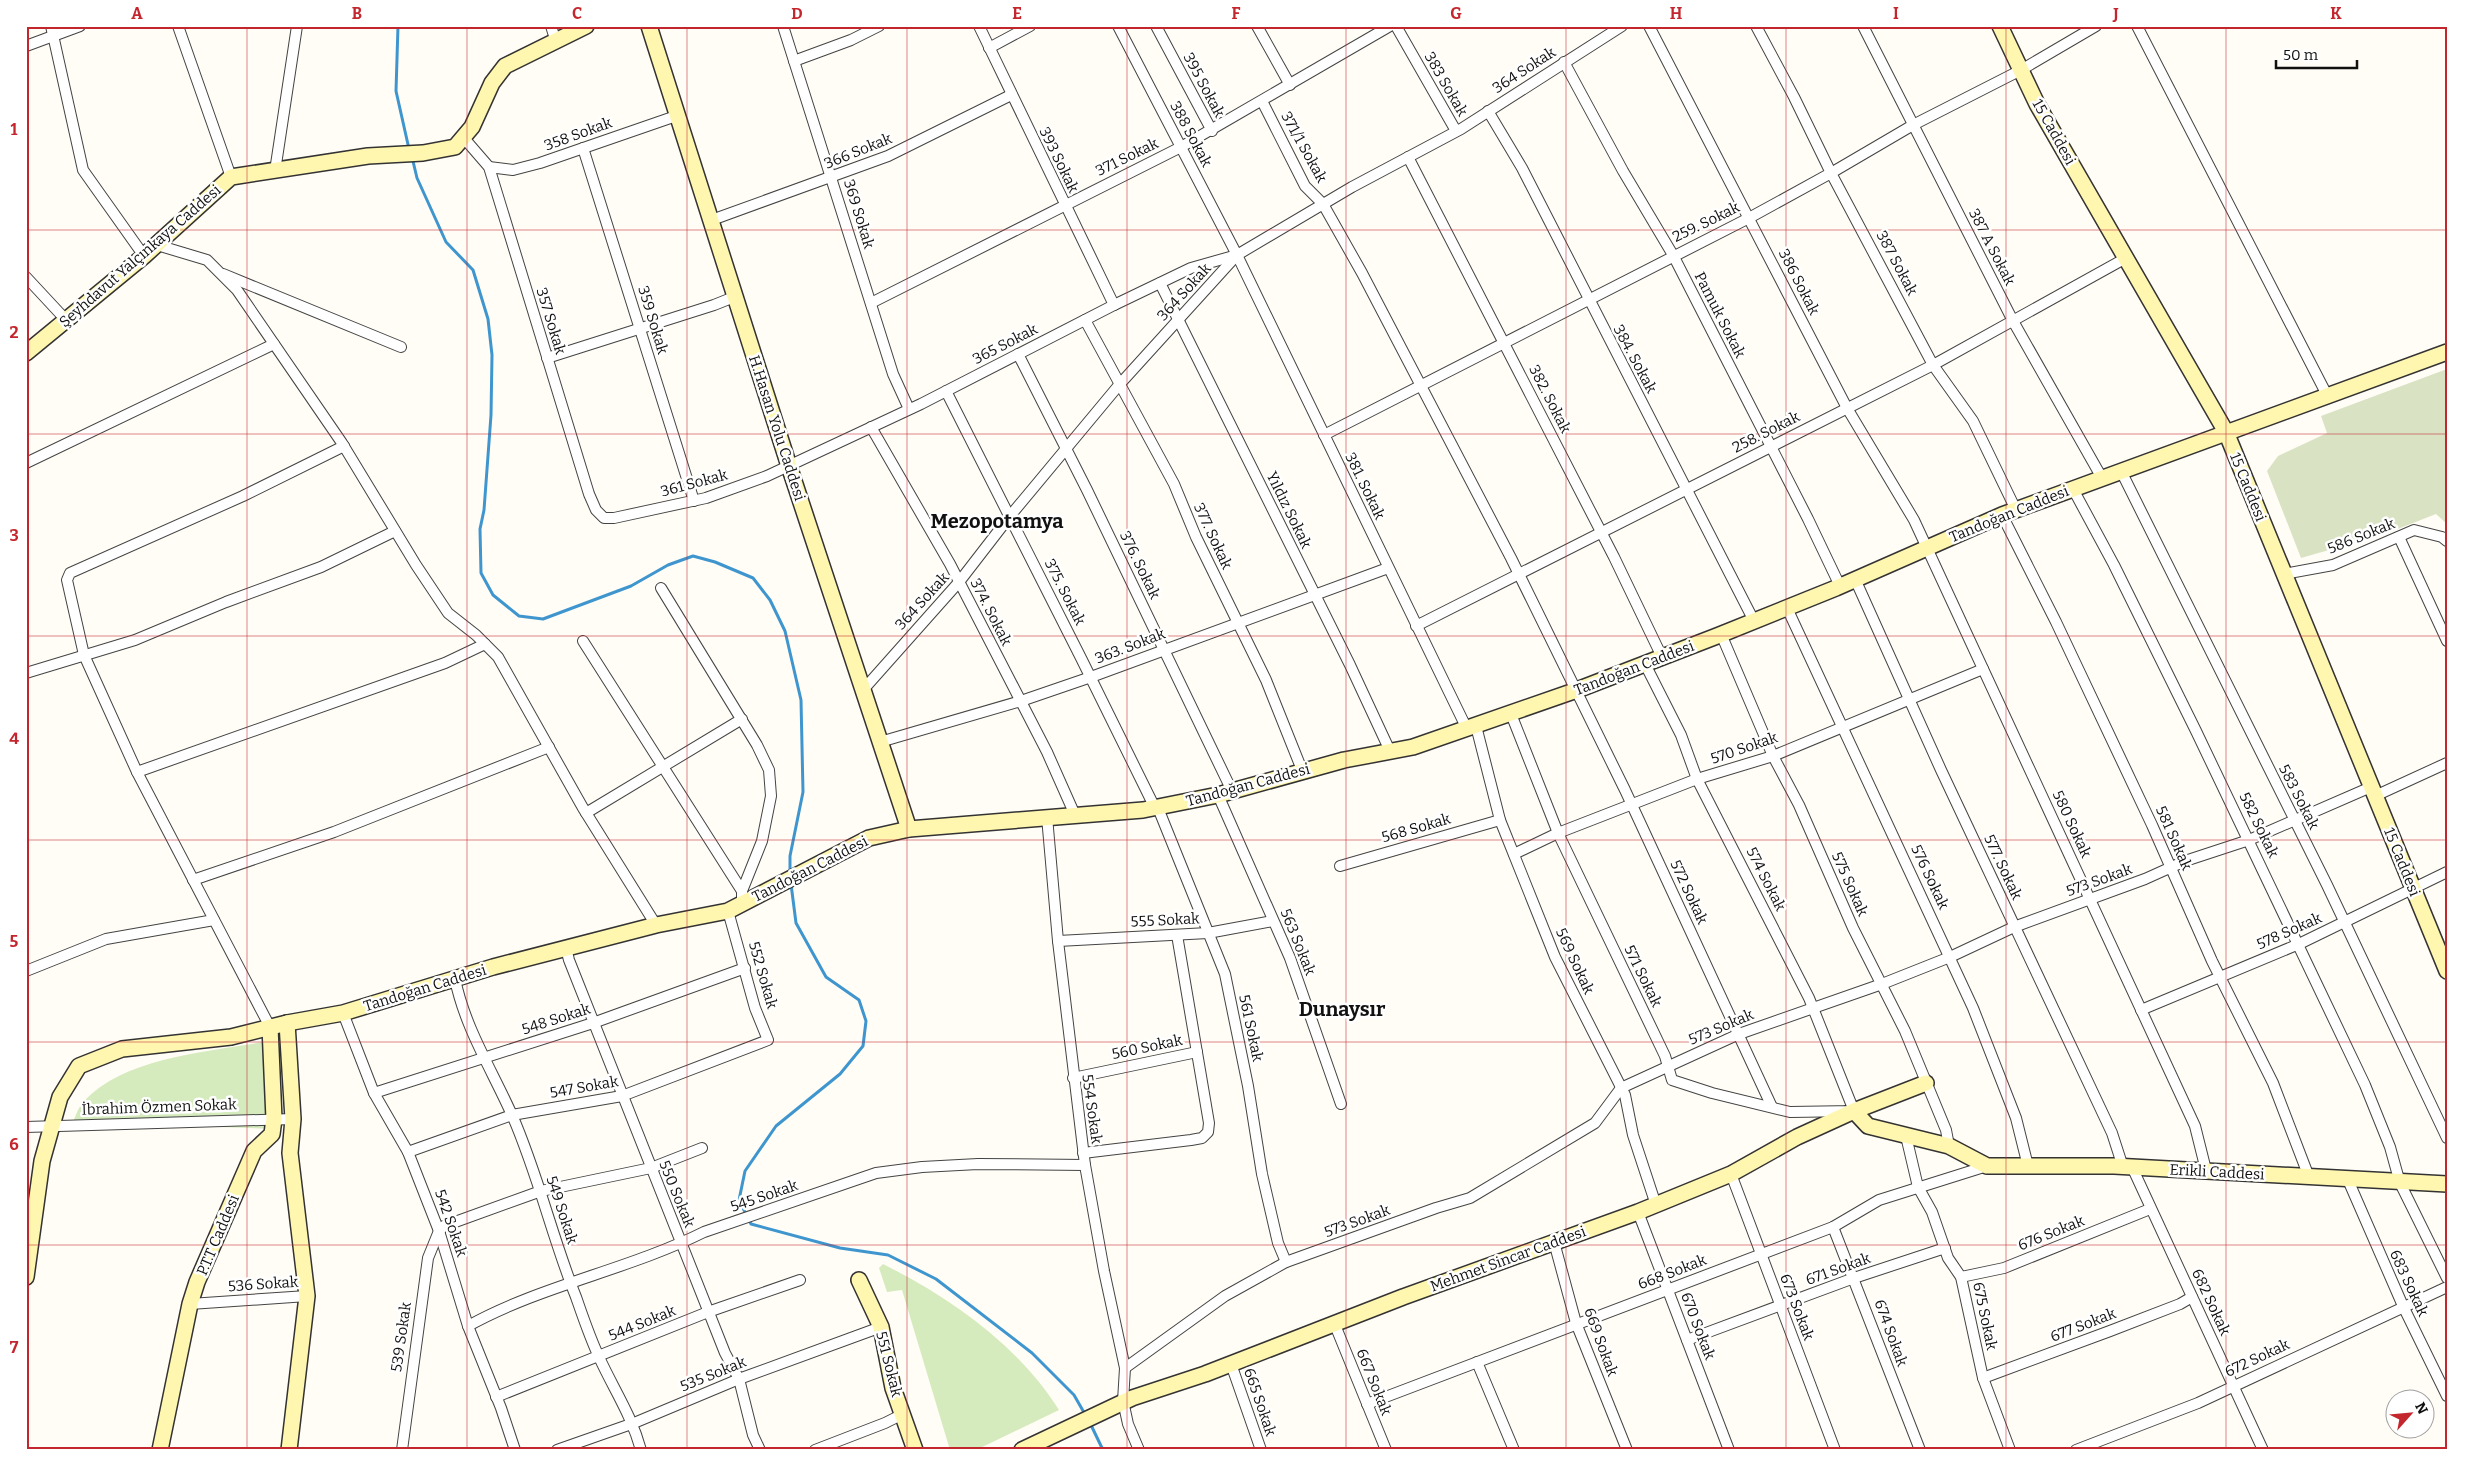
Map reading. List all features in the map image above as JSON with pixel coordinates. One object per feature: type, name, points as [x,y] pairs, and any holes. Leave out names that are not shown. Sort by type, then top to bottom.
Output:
[{"type":"street","points":[[26,46],[52,31],[80,26]]},
{"type":"street","points":[[178,26],[231,177]]},
{"type":"street","points":[[275,171],[297,26]]},
{"type":"street","points":[[551,26],[556,42]]},
{"type":"street","points":[[463,137],[472,127],[492,83],[505,66],[586,26]]},
{"type":"street","name":"H.Hasan Yolu Caddesi","points":[[649,26],[788,466],[909,829]]},
{"type":"street","name":"369 Sokak","points":[[783,26],[893,374],[909,409]]},
{"type":"street","points":[[794,61],[851,40],[879,26]]},
{"type":"street","name":"393 Sokak","points":[[979,26],[1114,305]]},
{"type":"street","points":[[989,48],[1030,26]]},
{"type":"street","name":"388 Sokak","points":[[1118,26],[1237,255]]},
{"type":"street","name":"395 Sokak","points":[[1156,26],[1212,130]]},
{"type":"street","points":[[1257,26],[1290,85]]},
{"type":"street","name":"371 Sokak","points":[[871,303],[1181,147],[1390,26]]},
{"type":"street","name":"383 Sokak","points":[[1396,26],[1456,131]]},
{"type":"street","name":"364 Sokak","points":[[862,690],[959,582],[1010,516],[1119,385],[1237,255],[1323,204],[1456,131],[1622,26]]},
{"type":"street","name":"386 Sokak","points":[[1649,26],[1847,408],[1914,520],[1926,548]]},
{"type":"street","name":"387 Sokak","points":[[1756,26],[1794,97],[1831,173],[1933,365],[1973,421],[2009,513]]},
{"type":"street","name":"387 A Sokak","points":[[1863,26],[2013,321],[2102,478]]},
{"type":"street","name":"15 Caddesi","points":[[2000,26],[2037,104],[2226,432],[2447,971]]},
{"type":"street","name":"259. Sokak","points":[[1324,435],[1504,341],[1749,218],[1913,125],[2021,70],[2096,26]]},
{"type":"street","points":[[2137,26],[2328,397]]},
{"type":"street","points":[[52,31],[83,170],[144,256]]},
{"type":"street","name":"Pamuk Sokak","points":[[1564,62],[1623,171],[1673,255],[1840,586]]},
{"type":"street","name":"366 Sokak","points":[[710,221],[888,156],[1011,95]]},
{"type":"street","name":"371/1 Sokak","points":[[1262,101],[1305,186],[1323,204],[1362,273],[1420,385]]},
{"type":"street","name":"384. Sokak","points":[[1488,111],[1522,168],[1754,621]]},
{"type":"street","name":"358 Sokak","points":[[489,167],[513,170],[676,116]]},
{"type":"street","name":"Şeyhdavut Yalçınkaya Caddesi","points":[[26,353],[144,256],[231,177],[368,156],[423,152],[455,147],[463,137]]},
{"type":"street","name":"357 Sokak","points":[[463,137],[489,167],[589,494],[596,510],[604,518]]},
{"type":"street","name":"359 Sokak","points":[[583,148],[694,501]]},
{"type":"street","name":"382. Sokak","points":[[1408,157],[1602,533],[1662,657]]},
{"type":"street","points":[[157,244],[208,260],[237,290],[344,446],[395,531],[448,613],[498,657],[586,813],[656,926]]},
{"type":"street","name":"365 Sokak","points":[[788,466],[946,391],[1084,320],[1191,268],[1237,255]]},
{"type":"street","name":"381. Sokak","points":[[1237,255],[1416,626],[1472,728]]},
{"type":"street","name":"258. Sokak","points":[[1416,626],[1519,576],[1685,489],[1933,365],[2126,258]]},
{"type":"street","points":[[220,273],[401,347]]},
{"type":"street","points":[[26,277],[66,320]]},
{"type":"street","name":"Yıldız Sokak","points":[[1160,283],[1316,596],[1390,751]]},
{"type":"street","points":[[547,358],[734,297]]},
{"type":"street","name":"377. Sokak","points":[[1084,320],[1174,484],[1196,537],[1270,689],[1302,770]]},
{"type":"street","points":[[26,463],[274,344]]},
{"type":"street","name":"Tandoğan Caddesi","points":[[26,1276],[42,1161],[60,1097],[80,1066],[122,1049],[231,1036],[343,1013],[566,948],[728,911],[742,897],[764,891],[793,878],[869,838],[909,829],[948,828],[1047,817],[1157,808],[1225,793],[1302,770],[1413,747],[1472,728],[1645,664],[1855,580],[2009,513],[2447,352]]},
{"type":"street","name":"376. Sokak","points":[[1018,354],[1164,649],[1225,793]]},
{"type":"street","name":"572 Sokak","points":[[1420,385],[1577,690],[1772,1107]]},
{"type":"street","name":"375. Sokak","points":[[946,391],[1157,808]]},
{"type":"street","name":"374. Sokak","points":[[871,427],[959,582],[1047,752],[1075,815]]},
{"type":"street","points":[[270,1027],[136,772],[84,655],[67,580],[70,573],[243,496],[344,446]]},
{"type":"street","name":"361 Sokak","points":[[604,518],[614,518],[694,501],[768,476],[788,466]]},
{"type":"street","name":"583 Sokak","points":[[2121,471],[2344,923],[2447,1138]]},
{"type":"street","name":"582 Sokak","points":[[2073,489],[2114,565],[2249,840],[2365,1085],[2390,1147],[2400,1183],[2447,1278]]},
{"type":"street","name":"581 Sokak","points":[[2009,513],[2056,622],[2220,978],[2273,1083],[2309,1178]]},
{"type":"street","name":"586 Sokak","points":[[2284,574],[2333,565],[2414,530],[2442,537],[2447,541]]},
{"type":"street","points":[[26,672],[135,640],[226,602],[321,567],[395,531]]},
{"type":"street","points":[[2399,537],[2447,641]]},
{"type":"street","name":"580 Sokak","points":[[1926,548],[1984,669],[2195,1126],[2206,1170]]},
{"type":"street","name":"363. Sokak","points":[[880,742],[1021,701],[1316,596],[1388,568]]},
{"type":"street","name":"577. Sokak","points":[[1855,580],[2014,927],[2127,1167]]},
{"type":"street","points":[[661,588],[742,719],[769,770],[772,796],[762,841],[742,897]]},
{"type":"street","name":"576 Sokak","points":[[1787,608],[1840,726],[1912,872],[1973,1008],[2016,1118],[2028,1166]]},
{"type":"street","name":"575 Sokak","points":[[1721,634],[1773,756],[1799,805],[1853,928],[1904,1031],[1946,1130],[1949,1146]]},
{"type":"street","points":[[583,641],[664,768],[742,897]]},
{"type":"street","points":[[136,772],[445,663],[485,644]]},
{"type":"street","name":"574 Sokak","points":[[1645,664],[1681,735],[1697,780],[1740,860],[1813,1007],[1854,1111]]},
{"type":"street","name":"570 Sokak","points":[[1514,854],[1558,833],[1697,780],[1773,756],[1840,726],[1910,700],[1984,669]]},
{"type":"street","name":"571 Sokak","points":[[1511,714],[1558,833],[1668,1066],[1672,1080],[1712,1093],[1790,1112],[1854,1111]]},
{"type":"street","points":[[586,813],[664,768],[742,719]]},
{"type":"street","name":"569 Sokak","points":[[1472,728],[1500,820],[1556,957],[1621,1088],[1633,1135],[1656,1204]]},
{"type":"street","points":[[193,880],[334,832],[549,746]]},
{"type":"street","name":"573 Sokak","points":[[1125,1368],[1224,1296],[1286,1262],[1436,1208],[1470,1198],[1595,1123],[1621,1088],[1668,1066],[1739,1034],[1882,984],[1950,957],[2014,927],[2144,879],[2170,867],[2249,840],[2447,763]]},
{"type":"street","name":"563 Sokak","points":[[1225,793],[1273,921],[1290,958],[1341,1104]]},
{"type":"street","name":"561 Sokak","points":[[1157,808],[1225,974],[1248,1086],[1262,1174],[1278,1243],[1286,1262]]},
{"type":"street","name":"554 Sokak","points":[[1047,817],[1058,941],[1083,1153],[1104,1271],[1125,1368],[1123,1402],[1128,1424],[1139,1450]]},
{"type":"street","name":"568 Sokak","points":[[1340,866],[1500,820]]},
{"type":"street","name":"578 Sokak","points":[[2141,1010],[2298,944],[2447,872]]},
{"type":"street","name":"552 Sokak","points":[[728,911],[755,1008],[768,1040],[762,1043]]},
{"type":"street","points":[[26,971],[106,939],[214,920]]},
{"type":"street","name":"555 Sokak","points":[[1058,941],[1208,933],[1273,921]]},
{"type":"street","name":"560 Sokak","points":[[1083,1153],[1202,1138],[1208,1132],[1209,1123],[1177,935]]},
{"type":"street","name":"550 Sokak","points":[[566,948],[593,1023],[708,1312],[725,1353],[739,1379],[753,1435],[760,1450]]},
{"type":"street","name":"548 Sokak","points":[[374,1093],[593,1023],[745,968]]},
{"type":"street","name":"549 Sokak","points":[[455,979],[458,994],[483,1059],[512,1115],[541,1191],[570,1282],[599,1357],[634,1424],[641,1450]]},
{"type":"street","name":"542 Sokak","points":[[343,1013],[374,1093],[408,1152],[439,1231],[468,1326],[515,1450]]},
{"type":"street","points":[[287,1023],[293,1119],[290,1153],[307,1296],[288,1450]]},
{"type":"street","name":"P.T.T Caddesi","points":[[160,1450],[190,1304],[254,1151],[272,1134],[274,1119],[270,1027]]},
{"type":"street","name":"547 Sokak","points":[[408,1152],[512,1115],[622,1096],[762,1043]]},
{"type":"street","name":"560 Sokak","points":[[1073,1078],[1197,1052]]},
{"type":"street","name":"Mehmet Sincar Caddesi","points":[[1026,1448],[1123,1402],[1231,1364],[1403,1297],[1638,1212],[1732,1174],[1797,1137],[1854,1111],[1926,1083]]},
{"type":"street","points":[[1854,1111],[1868,1126],[1949,1146],[1986,1166]]},
{"type":"street","name":"İbrahim Özmen Sokak","points":[[26,1127],[293,1119]]},
{"type":"street","name":"675 Sokak","points":[[1906,1136],[1918,1188],[1932,1212],[1948,1258],[1961,1277],[1983,1378],[2010,1450]]},
{"type":"street","points":[[439,1231],[444,1226],[541,1191],[651,1168],[702,1148]]},
{"type":"street","name":"545 Sokak","points":[[468,1326],[484,1317],[570,1282],[681,1243],[704,1232],[876,1173],[922,1167],[978,1164],[1085,1165]]},
{"type":"street","name":"Erikli Caddesi","points":[[1986,1166],[2127,1167],[2206,1170],[2309,1178],[2447,1184]]},
{"type":"street","name":"668 Sokak","points":[[1367,1404],[1576,1323],[1668,1291],[1833,1227],[1879,1200],[1986,1166]]},
{"type":"street","name":"682 Sokak","points":[[2127,1167],[2150,1208],[2263,1450]]},
{"type":"street","name":"673 Sokak","points":[[1732,1174],[1760,1254],[1835,1450]]},
{"type":"street","name":"683 Sokak","points":[[2348,1180],[2403,1306],[2447,1396]]},
{"type":"street","name":"676 Sokak","points":[[1961,1277],[2004,1268],[2150,1208]]},
{"type":"street","name":"670 Sokak","points":[[1638,1212],[1729,1450]]},
{"type":"street","name":"674 Sokak","points":[[1833,1227],[1920,1450]]},
{"type":"street","name":"539 Sokak","points":[[402,1450],[428,1258],[439,1231]]},
{"type":"street","name":"669 Sokak","points":[[1554,1242],[1576,1323],[1626,1450]]},
{"type":"street","name":"671 Sokak","points":[[1687,1340],[1854,1278],[1945,1248]]},
{"type":"street","name":"544 Sokak","points":[[496,1397],[708,1312],[800,1280]]},
{"type":"street","name":"551 Sokak","points":[[859,1280],[880,1327],[893,1388],[915,1450]]},
{"type":"street","name":"672 Sokak","points":[[2076,1450],[2198,1402],[2447,1287]]},
{"type":"street","name":"536 Sokak","points":[[190,1304],[307,1296]]},
{"type":"street","name":"677 Sokak","points":[[1983,1378],[2180,1304],[2192,1297]]},
{"type":"street","name":"667 Sokak","points":[[1335,1325],[1386,1450]]},
{"type":"street","name":"535 Sokak","points":[[557,1450],[634,1424],[739,1379],[880,1327]]},
{"type":"street","points":[[1478,1362],[1514,1450]]},
{"type":"street","name":"665 Sokak","points":[[1231,1364],[1261,1450]]},
{"type":"street","points":[[815,1450],[885,1423],[903,1414]]},
{"type":"green space","points":[[2447,369],[2447,524],[2436,514],[2385,534],[2301,558],[2267,471],[2278,456],[2327,433],[2321,416]]},
{"type":"green space","points":[[268,1041],[276,1129],[73,1122],[84,1101],[102,1086],[122,1074],[170,1058]]},
{"type":"green space","points":[[883,1264],[933,1292],[981,1325],[1024,1365],[1059,1410],[976,1450],[950,1450],[902,1290],[887,1292],[879,1268]]},
{"type":"waterway","points":[[398,26],[396,91],[409,149]]},
{"type":"waterway","points":[[412,157],[417,178],[446,242],[473,270],[488,319],[492,355],[491,415],[484,510],[480,529],[481,573],[493,595],[519,616],[543,619],[631,586],[668,565],[693,556],[715,562],[753,578],[770,600],[785,631],[801,700],[803,792],[790,856],[790,873]]},
{"type":"waterway","points":[[791,884],[796,923],[826,977],[859,1000],[866,1021],[863,1046],[840,1074],[776,1126],[745,1171],[739,1200],[751,1224],[840,1248],[888,1255],[936,1279],[1032,1353],[1074,1395],[1086,1416]]},
{"type":"waterway","points":[[1090,1423],[1103,1450]]},
{"type":"district","name":"Mezopotamya","points":[[997,521]]},
{"type":"district","name":"Dunaysır","points":[[1342,1009]]}]
